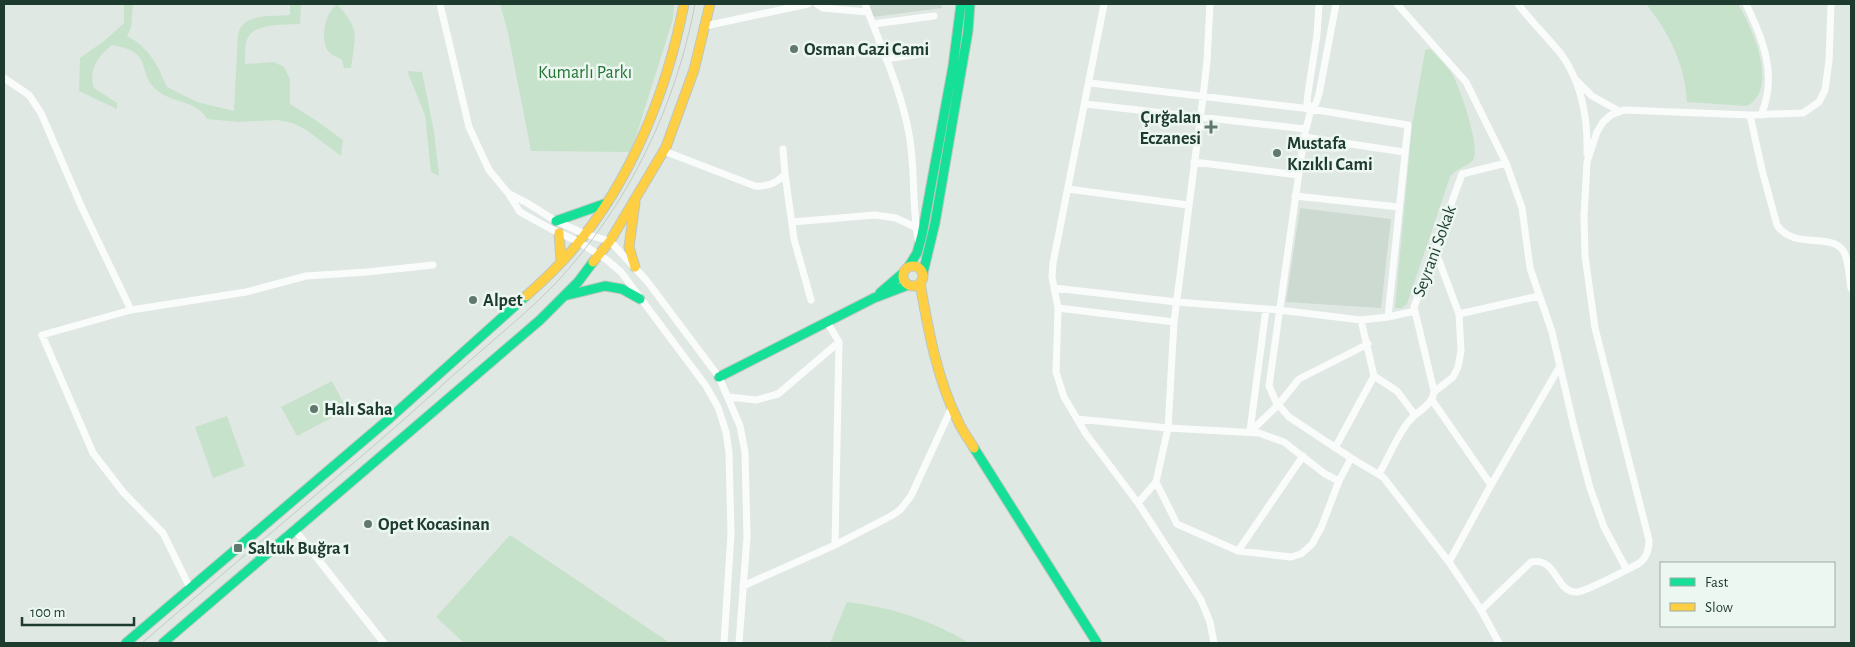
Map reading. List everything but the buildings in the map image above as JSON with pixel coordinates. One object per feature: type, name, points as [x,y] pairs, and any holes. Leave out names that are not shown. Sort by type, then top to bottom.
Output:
[{"type":"main road","points":[[126,643],[299,497],[468,350],[545,278],[579,242],[606,203],[648,123],[666,78],[682,20],[684,4]]},
{"type":"main road","points":[[163,643],[540,320],[578,282],[610,241],[664,152],[694,70],[710,4]]},
{"type":"main road","points":[[874,298],[909,266],[920,245],[941,138],[958,35],[961,4]]},
{"type":"main road","points":[[970,4],[968,30],[935,224],[920,283],[926,317],[944,387],[958,422],[1097,643]]},
{"type":"main road","points":[[635,198],[629,247],[635,267]]},
{"type":"main road","points":[[556,220],[606,203]]},
{"type":"main road","points":[[559,233],[561,261]]},
{"type":"main road","points":[[909,266],[919,268],[923,273]]},
{"type":"main road","points":[[902,274],[903,280],[908,285]]},
{"type":"main road","points":[[718,377],[874,298],[908,285],[914,286],[920,283]]},
{"type":"main road","points":[[564,296],[606,286],[622,289],[640,299]]},
{"type":"street","points":[[440,4],[469,127],[489,170],[520,212],[579,242],[599,254],[622,272],[712,396],[722,417],[728,437],[731,534],[724,643]]},
{"type":"street","points":[[705,26],[808,4]]},
{"type":"street","points":[[817,4],[823,8],[868,12]]},
{"type":"street","points":[[865,4],[898,88],[909,135],[914,174],[916,227],[920,245]]},
{"type":"street","points":[[1104,4],[1090,83],[1052,263],[1052,277],[1058,308],[1057,375],[1064,397],[1086,434],[1138,503],[1205,607],[1214,643]]},
{"type":"street","points":[[1138,503],[1156,482],[1168,428],[1174,322],[1203,97],[1210,4]]},
{"type":"street","points":[[1311,109],[1307,103],[1320,4]]},
{"type":"street","points":[[1336,4],[1319,94],[1316,103],[1311,109],[1305,133],[1278,310],[1269,386],[1278,405],[1289,416],[1335,448],[1384,477],[1449,562],[1481,610],[1499,643]]},
{"type":"street","points":[[1397,4],[1466,82],[1506,163],[1522,208],[1530,268],[1552,332],[1590,488],[1604,527],[1626,570]]},
{"type":"street","points":[[1518,4],[1560,53],[1576,79],[1592,96],[1619,111]]},
{"type":"street","points":[[1746,4],[1760,35],[1768,64],[1768,93],[1761,115]]},
{"type":"street","points":[[1587,162],[1599,126],[1607,118],[1619,111],[1651,110],[1750,115],[1803,113],[1822,99],[1825,90],[1829,61],[1831,4]]},
{"type":"street","points":[[873,24],[934,16]]},
{"type":"street","points":[[886,60],[924,53]]},
{"type":"street","points":[[4,78],[28,95],[41,114],[82,208],[131,310]]},
{"type":"street","points":[[1481,610],[1531,562],[1540,562],[1547,565],[1566,589],[1572,592],[1581,591],[1638,564],[1644,559],[1649,547],[1649,540],[1591,305],[1584,236],[1587,162],[1586,122],[1576,79]]},
{"type":"street","points":[[1090,83],[1311,109],[1408,124],[1388,318]]},
{"type":"street","points":[[1085,104],[1305,133],[1404,152]]},
{"type":"street","points":[[1750,115],[1777,225],[1790,237],[1830,242],[1838,246],[1845,254],[1851,288]]},
{"type":"street","points":[[783,149],[794,239],[811,300]]},
{"type":"street","points":[[664,152],[755,186],[772,184],[785,174]]},
{"type":"street","points":[[1194,162],[1298,175]]},
{"type":"street","name":"Seyrani Sokak","points":[[1432,400],[1434,392],[1414,307],[1462,174],[1506,163]]},
{"type":"street","points":[[1068,189],[1188,205]]},
{"type":"street","points":[[508,194],[585,234],[610,241],[659,296],[718,377],[729,397],[740,426],[745,452],[747,514],[739,643]]},
{"type":"street","points":[[1295,196],[1399,207]]},
{"type":"street","points":[[792,222],[875,214],[896,218],[916,227]]},
{"type":"street","points":[[1434,392],[1453,377],[1458,367],[1461,351],[1459,314],[1435,250]]},
{"type":"street","points":[[190,588],[163,533],[123,492],[93,453],[42,335],[131,310],[246,292],[306,276],[433,265]]},
{"type":"street","points":[[1054,288],[1361,320],[1388,318],[1415,311]]},
{"type":"street","points":[[1459,314],[1539,296]]},
{"type":"street","points":[[1058,308],[1174,322]]},
{"type":"street","points":[[1250,432],[1266,309]]},
{"type":"street","points":[[1335,448],[1374,376],[1361,320]]},
{"type":"street","points":[[827,322],[838,342],[835,545]]},
{"type":"street","points":[[729,397],[756,400],[778,394],[838,342]]},
{"type":"street","points":[[1250,432],[1278,405],[1299,379],[1368,344]]},
{"type":"street","points":[[1449,562],[1560,366]]},
{"type":"street","points":[[1374,376],[1397,391],[1415,415]]},
{"type":"street","points":[[703,383],[718,377]]},
{"type":"street","points":[[1379,474],[1407,424],[1432,400],[1491,485]]},
{"type":"street","points":[[743,586],[835,545],[891,516],[904,506],[911,496],[952,407]]},
{"type":"street","points":[[1077,419],[1168,428],[1250,432],[1276,438],[1291,446],[1325,474],[1339,480]]},
{"type":"street","points":[[1238,551],[1303,456]]},
{"type":"street","points":[[1156,482],[1177,524],[1238,551],[1291,557],[1306,551],[1312,544],[1321,528],[1339,480],[1351,458]]},
{"type":"street","points":[[296,530],[384,643]]},
{"type":"shaded area","points":[[869,4],[941,4],[942,8],[873,17]]},
{"type":"shaded area","points":[[1300,208],[1391,219],[1381,308],[1286,302]]},
{"type":"green space","points":[[124,4],[133,4],[131,28],[127,36],[135,40],[147,51],[167,87],[197,102],[234,111],[238,35],[241,28],[245,22],[259,17],[290,15],[290,4],[301,4],[300,24],[268,26],[254,31],[249,36],[246,43],[245,64],[274,62],[284,67],[290,79],[290,104],[343,140],[341,156],[305,129],[292,123],[277,120],[239,122],[207,119],[197,108],[158,91],[147,77],[140,58],[126,48],[112,45],[102,54],[93,69],[92,75],[94,88],[117,103],[117,109],[79,91],[80,58],[104,41],[124,23]]},
{"type":"green space","points":[[337,4],[350,20],[353,27],[355,41],[351,68],[344,68],[342,60],[330,53],[324,41],[329,13]]},
{"type":"green space","name":"Kumarlı Parkı","points":[[500,4],[674,4],[673,19],[631,152],[531,151],[508,33]]},
{"type":"green space","points":[[1646,4],[1738,4],[1750,27],[1760,57],[1762,72],[1761,85],[1757,97],[1747,106],[1687,102],[1683,75],[1669,38]]},
{"type":"green space","points":[[1430,49],[1441,60],[1455,79],[1464,101],[1475,151],[1472,161],[1450,177],[1407,304],[1402,308],[1395,308],[1412,125],[1425,51]]},
{"type":"green space","points":[[407,71],[422,72],[434,132],[439,176],[431,172],[425,115]]},
{"type":"green space","name":"Halı Saha","points":[[332,381],[347,410],[297,436],[281,407]]},
{"type":"green space","points":[[227,416],[245,466],[213,478],[195,427]]},
{"type":"green space","points":[[510,535],[670,643],[464,643],[436,617]]},
{"type":"green space","points":[[847,602],[879,607],[925,621],[969,643],[830,643]]},
{"type":"tram line","points":[[142,643],[377,443],[519,318],[555,284],[581,254],[605,222],[645,154],[675,80],[695,4]]},
{"type":"traffic: fast","points":[[909,266],[917,253],[922,235],[953,66],[961,4]]},
{"type":"traffic: fast","points":[[923,273],[935,223],[968,31],[970,4]]},
{"type":"traffic: fast","points":[[556,221],[607,203]]},
{"type":"traffic: fast","points":[[163,643],[540,320],[578,282],[593,262]]},
{"type":"traffic: fast","points":[[880,293],[902,274]]},
{"type":"traffic: fast","points":[[719,377],[874,298],[908,285]]},
{"type":"traffic: fast","points":[[564,296],[605,286],[622,289],[640,299]]},
{"type":"traffic: fast","points":[[126,643],[390,418],[526,296]]},
{"type":"traffic: fast","points":[[974,448],[1097,643]]},
{"type":"traffic: slow","points":[[526,296],[574,248],[595,221],[630,163],[657,101],[668,69],[684,4]]},
{"type":"traffic: slow","points":[[593,262],[610,241],[666,147],[694,70],[710,4]]},
{"type":"traffic: slow","points":[[635,203],[629,247],[635,267]]},
{"type":"traffic: slow","points":[[559,233],[561,261]]},
{"type":"traffic: slow","points":[[913,266],[920,269],[923,276],[920,283],[913,286],[906,283],[903,276],[906,269],[913,266]]},
{"type":"traffic: slow","points":[[920,283],[930,336],[944,388],[960,425],[974,448]]},
{"type":"place","name":"Osman Gazi Cami","points":[[794,49]]},
{"type":"place","name":"Çırğalan Eczanesi","points":[[1211,127]]},
{"type":"place","name":"Mustafa Kızıklı Cami","points":[[1277,153]]},
{"type":"place","name":"Alpet","points":[[473,300]]},
{"type":"place","name":"Halı Saha","points":[[314,409]]},
{"type":"place","name":"Opet Kocasinan","points":[[368,524]]},
{"type":"place","name":"Saltuk Buğra 1","points":[[238,548]]}]
